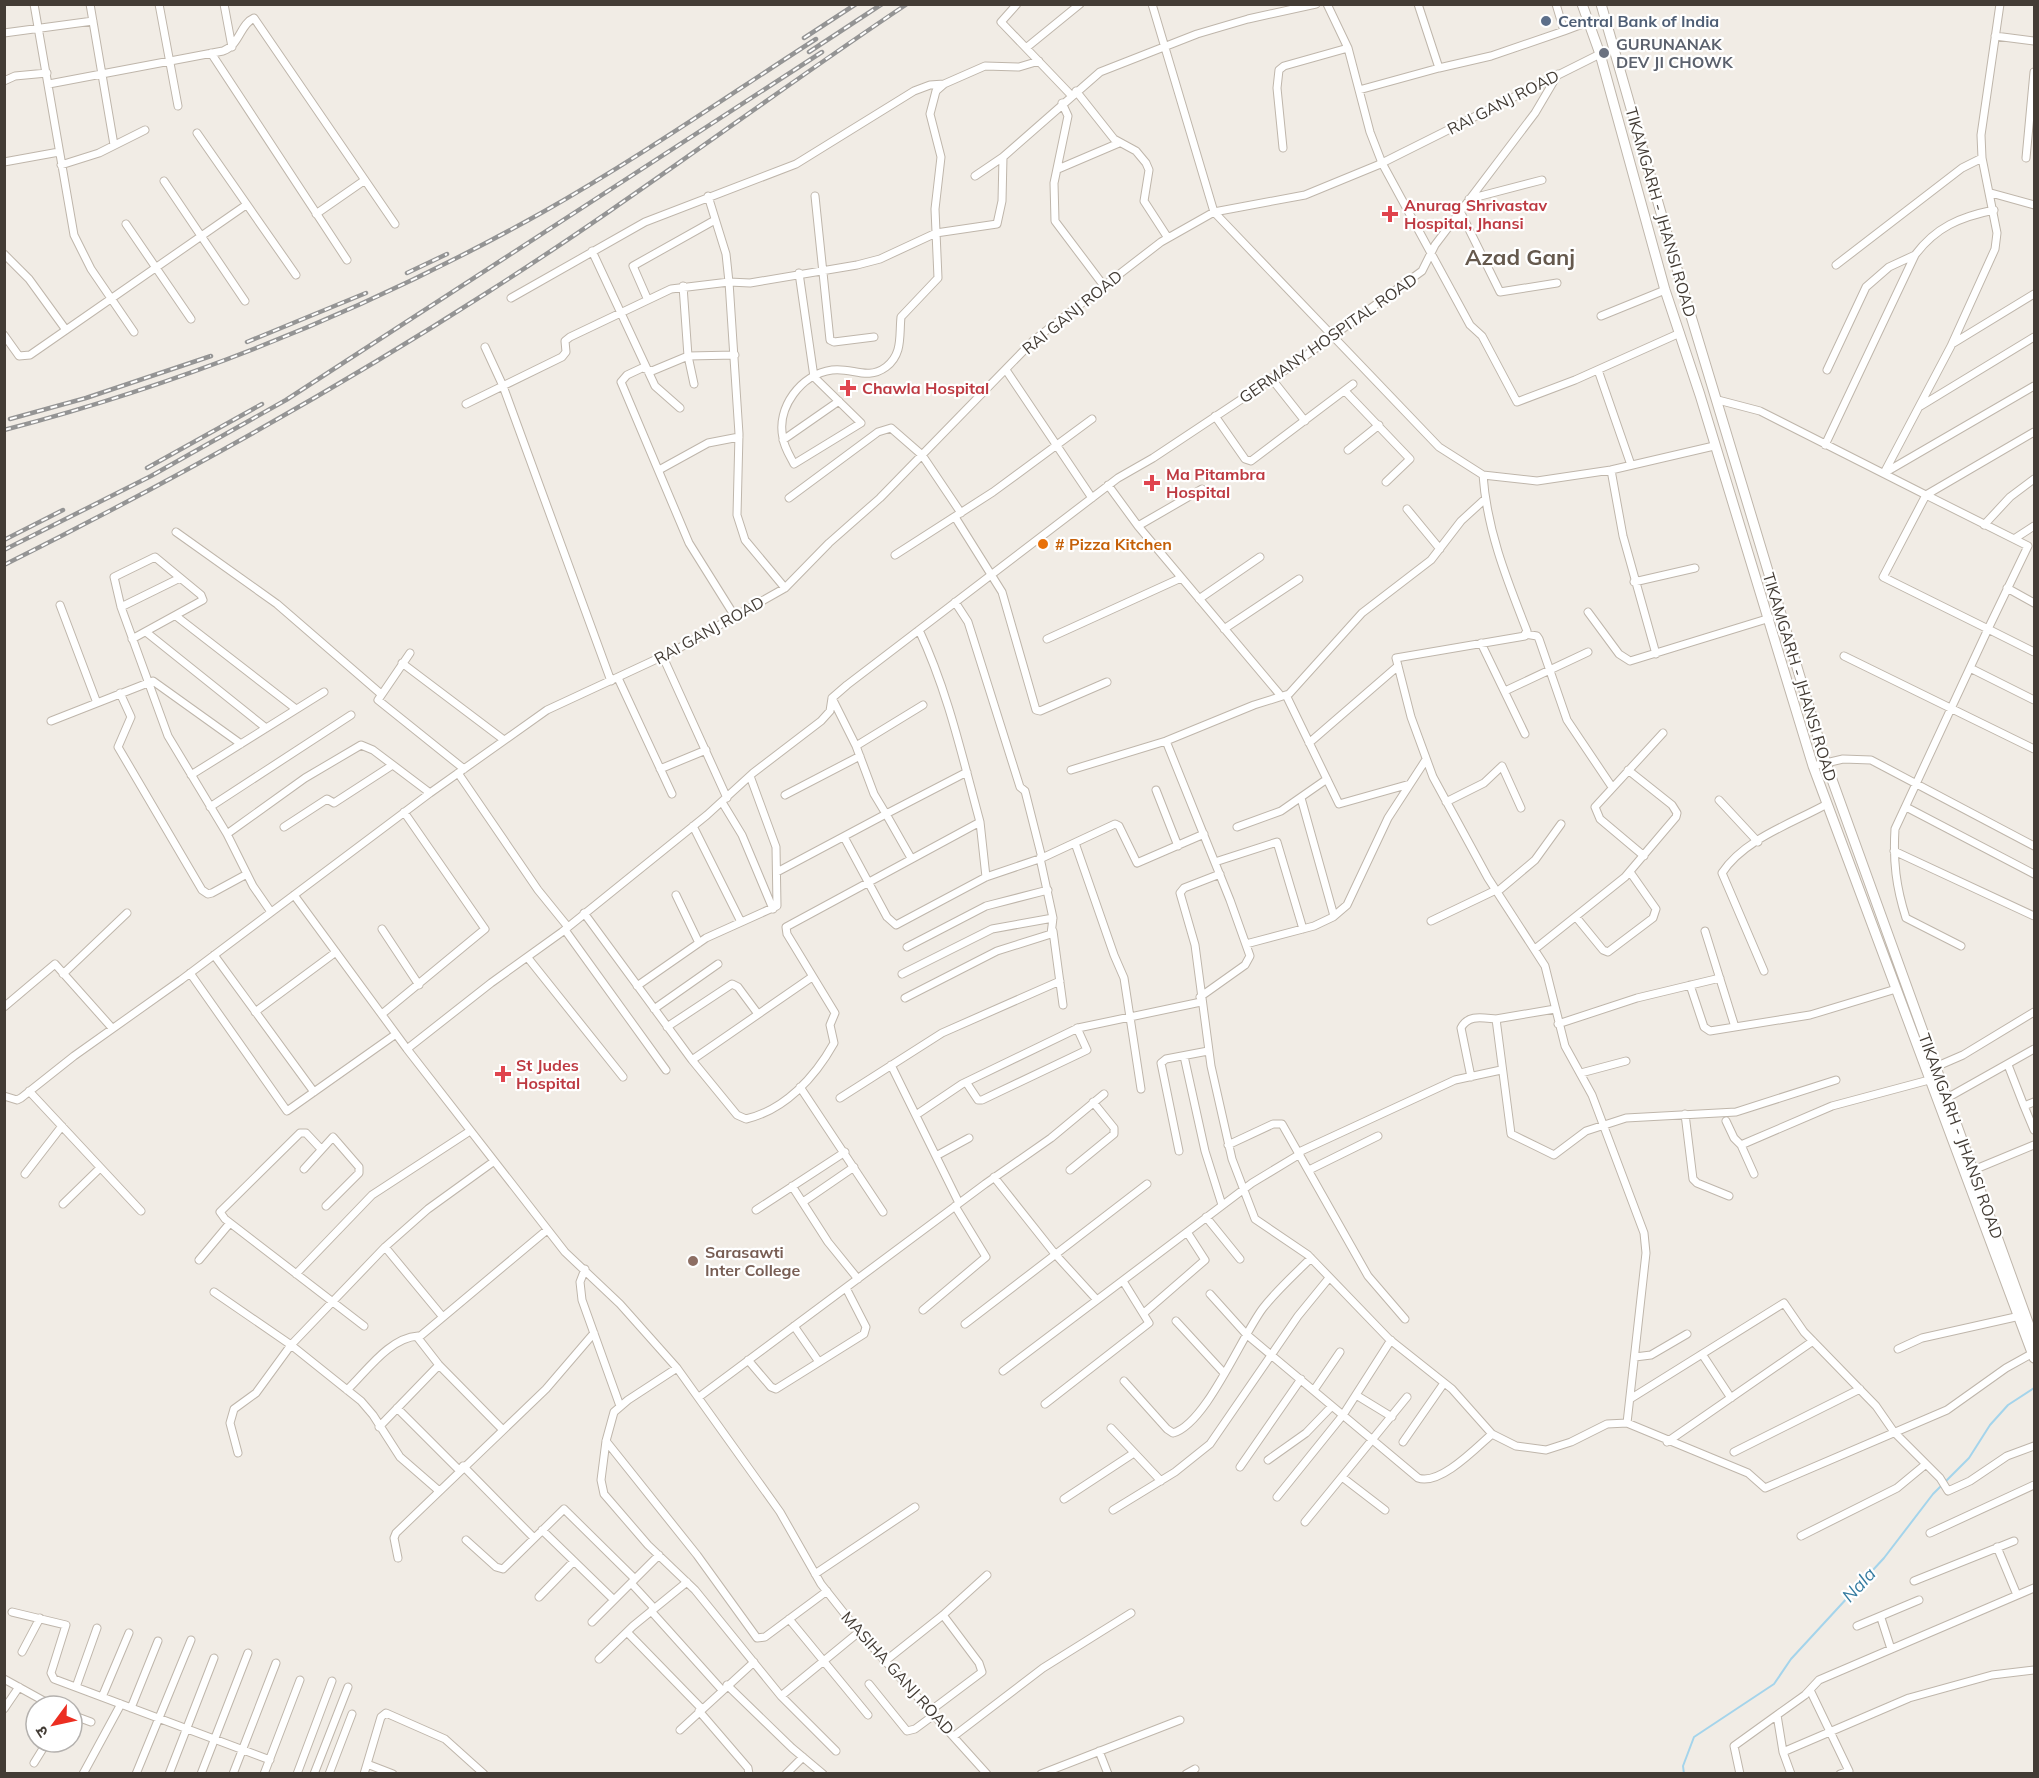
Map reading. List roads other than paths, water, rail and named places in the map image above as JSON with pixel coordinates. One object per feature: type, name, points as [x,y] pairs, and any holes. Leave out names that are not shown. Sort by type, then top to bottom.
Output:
[{"type":"street","points":[[33,4],[74,235],[91,269],[134,332]]},
{"type":"street","points":[[90,4],[114,145]]},
{"type":"street","points":[[224,4],[232,47]]},
{"type":"street","points":[[1017,4],[1001,22],[1073,93],[1119,143],[1136,151],[1146,163],[1149,170],[1144,201],[1168,238]]},
{"type":"street","points":[[1026,48],[1080,4]]},
{"type":"street","points":[[1152,4],[1214,212],[1330,337],[1438,447],[1483,475],[1537,481],[1611,470],[1714,446]]},
{"type":"street","points":[[975,176],[1003,157],[1073,93],[1100,72],[1166,45],[1248,19],[1316,4]]},
{"type":"street","points":[[1327,4],[1348,48],[1370,132],[1382,163],[1470,325],[1482,336],[1517,402],[1598,370],[1680,333]]},
{"type":"street","points":[[1418,4],[1439,68]]},
{"type":"street","points":[[1556,4],[1564,31]]},
{"type":"street","points":[[1220,874],[1184,888],[1180,892],[1195,945],[1208,1051],[1228,1145],[1251,1212],[1261,1225],[1293,1243],[1311,1258],[1391,1340],[1444,1383],[1492,1434],[1516,1446],[1546,1450],[1571,1442],[1607,1424],[1627,1423],[1667,1442],[1748,1473],[1765,1488],[1947,1410],[2006,1368],[2034,1356],[1970,1171],[1927,1076],[1813,766],[1770,618],[1665,290],[1599,54],[1582,4]]},
{"type":"street","name":"TIKAMGARH - JHANSI ROAD","points":[[1601,4],[1681,283],[1826,763],[1947,1098],[1970,1171],[2034,1339]]},
{"type":"street","points":[[1884,474],[1951,345],[1995,249],[1997,233],[1991,193],[1982,158],[1981,135],[2000,4]]},
{"type":"street","points":[[161,5],[168,63],[178,106]]},
{"type":"street","points":[[49,84],[168,63],[232,47],[250,20],[255,19],[395,224]]},
{"type":"street","points":[[4,33],[93,21]]},
{"type":"street","points":[[1359,90],[1491,56],[1588,22]]},
{"type":"street","points":[[1995,36],[2034,41]]},
{"type":"street","points":[[1283,148],[1277,88],[1279,70],[1284,66],[1348,48]]},
{"type":"street","points":[[212,53],[347,260]]},
{"type":"street","name":"RAI GANJ ROAD","points":[[29,1091],[404,812],[547,710],[663,657],[785,588],[922,455],[1034,340],[1168,238],[1214,212],[1305,195],[1382,163],[1599,54]]},
{"type":"street","points":[[799,273],[814,377],[861,423],[794,464],[783,440],[781,427],[787,404],[795,392],[814,377],[834,369],[870,375],[887,367],[895,358],[899,348],[901,317],[925,294],[939,274],[935,209],[941,157],[930,114],[936,91],[944,84],[985,66],[990,68],[1019,67],[1040,61]]},
{"type":"street","points":[[2026,158],[2034,72]]},
{"type":"street","points":[[4,81],[15,76],[47,73]]},
{"type":"street","name":"GERMANY HOSPITAL ROAD","points":[[832,698],[1108,485],[1153,458],[1271,378],[1422,271],[1431,252],[1535,113],[1558,74]]},
{"type":"street","points":[[511,298],[645,222],[796,164],[914,91],[930,84],[944,84]]},
{"type":"street","points":[[1062,104],[1068,116],[1054,183],[1055,221],[1104,286]]},
{"type":"street","points":[[61,165],[88,158],[145,130]]},
{"type":"street","points":[[197,134],[297,275]]},
{"type":"street","points":[[1058,169],[1119,143]]},
{"type":"street","points":[[4,162],[59,152]]},
{"type":"street","points":[[466,404],[562,357],[566,352],[567,339],[647,298],[683,286],[729,282],[750,283],[870,262],[936,233],[997,224],[1002,201],[1003,157]]},
{"type":"street","points":[[1836,265],[1948,179],[1972,162],[1982,158]]},
{"type":"street","points":[[316,213],[364,180]]},
{"type":"street","points":[[1469,199],[1542,180]]},
{"type":"street","points":[[164,181],[203,235],[245,301]]},
{"type":"street","points":[[1991,193],[2034,205]]},
{"type":"street","points":[[708,196],[726,254],[729,282],[739,437],[737,515],[745,540],[785,588]]},
{"type":"street","points":[[815,196],[821,270],[831,341],[874,337]]},
{"type":"street","points":[[4,335],[19,356],[25,357],[246,205]]},
{"type":"street","points":[[1825,445],[1915,255],[1925,242],[1949,223],[1994,210]]},
{"type":"street","points":[[1460,211],[1500,292],[1557,283]]},
{"type":"street","points":[[647,298],[633,266],[715,220]]},
{"type":"street","points":[[126,224],[191,319]]},
{"type":"street","points":[[592,251],[657,389],[680,408]]},
{"type":"street","points":[[4,254],[24,273],[66,330]]},
{"type":"street","points":[[1827,370],[1866,287],[1888,267],[1915,255]]},
{"type":"street","points":[[683,286],[688,356],[694,384]]},
{"type":"street","points":[[1601,316],[1665,290]]},
{"type":"street","points":[[1951,345],[2034,294]]},
{"type":"street","points":[[1919,407],[2034,337]]},
{"type":"street","points":[[485,348],[504,386],[615,680],[672,794]]},
{"type":"street","points":[[734,615],[689,543],[621,382],[627,375],[642,368],[648,370],[688,356],[735,355]]},
{"type":"street","points":[[1006,370],[1092,498]]},
{"type":"street","points":[[1598,370],[1631,465]]},
{"type":"street","points":[[1271,378],[1305,421]]},
{"type":"street","points":[[1215,416],[1248,461],[1255,459],[1353,384]]},
{"type":"street","points":[[1884,474],[2034,386]]},
{"type":"street","points":[[1345,391],[1410,459],[1386,482]]},
{"type":"street","points":[[1718,400],[1760,411],[2031,548],[2007,588],[1895,829],[1897,890],[1906,918],[1961,946]]},
{"type":"street","points":[[783,440],[838,401]]},
{"type":"street","points":[[895,555],[958,515],[1092,418]]},
{"type":"street","points":[[1348,450],[1379,425]]},
{"type":"street","points":[[789,498],[884,429],[896,431],[922,455],[992,574],[1005,604],[1036,710],[1040,711],[1107,682]]},
{"type":"street","points":[[2034,432],[1926,495],[1883,577],[2034,652]]},
{"type":"street","points":[[659,470],[698,447],[739,437]]},
{"type":"street","points":[[1611,470],[1634,582],[1656,654]]},
{"type":"street","points":[[1483,475],[1485,499],[1495,548],[1526,634]]},
{"type":"street","points":[[1984,525],[2010,497],[2034,479]]},
{"type":"street","points":[[1727,487],[1742,484]]},
{"type":"street","points":[[1108,485],[1181,578],[1284,695],[1340,804],[1410,784]]},
{"type":"street","points":[[1138,526],[1203,489]]},
{"type":"street","points":[[1071,770],[1166,741],[1284,695],[1362,613],[1431,560],[1461,521],[1485,499]]},
{"type":"street","points":[[1407,509],[1440,549]]},
{"type":"street","points":[[2014,539],[2034,526]]},
{"type":"street","points":[[176,531],[277,604],[381,694]]},
{"type":"street","points":[[132,639],[200,603],[203,598],[155,557],[122,571],[113,579],[121,607],[132,639],[168,736],[271,912]]},
{"type":"street","points":[[1199,599],[1260,557]]},
{"type":"street","points":[[1634,582],[1695,568]]},
{"type":"street","points":[[121,607],[180,578]]},
{"type":"street","points":[[1047,639],[1181,578]]},
{"type":"street","points":[[1224,629],[1299,579]]},
{"type":"street","points":[[2007,588],[2034,603]]},
{"type":"street","points":[[955,602],[968,622],[1020,787],[1025,791],[1048,890],[1064,1005]]},
{"type":"street","points":[[60,605],[97,703]]},
{"type":"street","points":[[1588,612],[1626,661],[1656,654],[1770,618]]},
{"type":"street","points":[[176,616],[297,709]]},
{"type":"street","points":[[919,630],[938,671],[951,709],[980,822],[986,877]]},
{"type":"street","points":[[146,632],[266,728]]},
{"type":"street","points":[[1612,787],[1567,720],[1538,637],[1526,634],[1396,658],[1425,761],[1496,891],[1545,966],[1564,1046],[1581,1073],[1646,1243],[1627,1423]]},
{"type":"street","points":[[1481,643],[1526,734]]},
{"type":"street","points":[[1505,691],[1588,652]]},
{"type":"street","points":[[410,653],[381,694],[379,702],[461,771],[538,890],[666,1070]]},
{"type":"street","points":[[1844,656],[2034,749]]},
{"type":"street","points":[[663,657],[706,750],[724,800],[742,835],[773,909]]},
{"type":"street","points":[[402,663],[504,740]]},
{"type":"street","points":[[1309,743],[1398,666]]},
{"type":"street","points":[[1970,668],[2034,700]]},
{"type":"street","points":[[51,722],[148,681],[162,686],[241,744]]},
{"type":"street","points":[[190,775],[324,692]]},
{"type":"street","points":[[120,693],[130,717],[118,741],[118,747],[202,890],[208,894],[212,893],[247,874]]},
{"type":"street","points":[[832,698],[856,746],[874,794],[911,858]]},
{"type":"street","points":[[407,1049],[491,983],[566,929],[693,826],[750,776],[821,721],[830,711],[832,698]]},
{"type":"street","points":[[856,746],[923,705]]},
{"type":"street","points":[[210,807],[351,715]]},
{"type":"street","points":[[1644,856],[1597,814],[1595,807],[1663,733]]},
{"type":"street","points":[[916,1115],[966,1082],[1077,1028],[1201,999],[1248,962],[1250,956],[1246,944],[1166,741]]},
{"type":"street","points":[[226,834],[305,778],[361,745],[373,750],[391,766],[430,793]]},
{"type":"street","points":[[660,769],[706,750]]},
{"type":"street","points":[[785,795],[860,756]]},
{"type":"street","points":[[1813,766],[1855,758],[1870,760],[2034,846]]},
{"type":"street","points":[[1246,944],[1304,929],[1334,916],[1351,898],[1373,847],[1425,761]]},
{"type":"street","points":[[284,827],[327,799],[334,803],[391,766]]},
{"type":"street","points":[[1446,802],[1484,783],[1502,766],[1521,808]]},
{"type":"street","points":[[1535,949],[1630,872],[1677,813],[1672,805],[1628,770]]},
{"type":"street","points":[[777,872],[967,772]]},
{"type":"street","points":[[637,986],[699,943],[773,909],[778,902],[773,835],[750,776]]},
{"type":"street","points":[[1237,827],[1274,815],[1327,779]]},
{"type":"street","points":[[1156,790],[1178,846]]},
{"type":"street","points":[[1301,798],[1334,916]]},
{"type":"street","points":[[1719,800],[1758,842]]},
{"type":"street","points":[[1764,970],[1721,875],[1737,856],[1827,804]]},
{"type":"street","points":[[1906,807],[2034,874]]},
{"type":"street","points":[[382,1014],[485,929],[404,812]]},
{"type":"street","points":[[584,914],[692,1060],[737,1115],[746,1119],[770,1110],[800,1087],[812,1075],[835,1040],[830,1025],[835,1011],[812,977],[787,934],[786,927],[867,881],[980,822]]},
{"type":"street","points":[[844,837],[887,917],[896,925],[986,877],[1041,858],[1116,824],[1137,863],[1204,834]]},
{"type":"street","points":[[1431,921],[1496,891],[1543,851],[1561,824]]},
{"type":"street","points":[[693,826],[741,922]]},
{"type":"street","points":[[1215,862],[1277,842],[1304,929]]},
{"type":"street","points":[[1075,843],[1124,978],[1141,1089]]},
{"type":"street","points":[[1894,850],[2034,916]]},
{"type":"street","points":[[1576,917],[1603,950],[1608,952],[1653,918],[1656,909],[1630,872]]},
{"type":"street","points":[[907,947],[986,906],[1048,890]]},
{"type":"street","name":"MASIHA GANJ ROAD","points":[[294,894],[407,1049],[547,1230],[565,1252],[585,1269],[677,1368],[780,1512],[815,1574],[859,1632],[987,1773]]},
{"type":"street","points":[[676,895],[699,943]]},
{"type":"street","points":[[63,974],[127,913]]},
{"type":"street","points":[[902,974],[992,929],[1053,918]]},
{"type":"street","points":[[382,929],[419,985]]},
{"type":"street","points":[[1706,931],[1735,1027]]},
{"type":"street","points":[[905,998],[997,951],[1053,932]]},
{"type":"street","points":[[255,1012],[336,952]]},
{"type":"street","points":[[214,955],[314,1092]]},
{"type":"street","points":[[528,958],[623,1077]]},
{"type":"street","points":[[4,1007],[55,964],[112,1028]]},
{"type":"street","points":[[654,1009],[718,964]]},
{"type":"street","points":[[190,973],[284,1110],[293,1109],[396,1034]]},
{"type":"street","points":[[692,1060],[812,977]]},
{"type":"street","points":[[1558,1024],[1600,1009],[1720,978]]},
{"type":"street","points":[[840,1098],[962,1023],[1060,981]]},
{"type":"street","points":[[667,1027],[732,984],[738,987],[758,1014]]},
{"type":"street","points":[[1690,985],[1706,1030],[1810,1014],[1896,989]]},
{"type":"street","points":[[1471,1077],[1461,1028],[1465,1021],[1472,1018],[1496,1019],[1555,1009]]},
{"type":"street","points":[[1740,1144],[1832,1106],[1927,1076],[1935,1067],[1964,1055],[2034,1012]]},
{"type":"street","points":[[1496,1019],[1510,1130],[1518,1139],[1554,1155],[1587,1131],[1602,1125],[1636,1116],[1736,1112],[1836,1080]]},
{"type":"street","points":[[966,1082],[978,1100],[982,1100],[1087,1050],[1077,1028]]},
{"type":"street","points":[[1947,1098],[2034,1049]]},
{"type":"street","points":[[1179,1151],[1161,1066],[1166,1059],[1208,1051]]},
{"type":"street","points":[[1184,1056],[1204,1151],[1222,1205]]},
{"type":"street","points":[[1581,1073],[1626,1061]]},
{"type":"street","points":[[891,1065],[936,1156],[957,1205],[986,1257],[923,1310]]},
{"type":"street","points":[[2008,1065],[2034,1130]]},
{"type":"street","points":[[1003,1371],[1222,1205],[1299,1153],[1455,1080],[1501,1070]]},
{"type":"street","points":[[800,1087],[883,1212]]},
{"type":"street","points":[[4,1096],[18,1100],[29,1091],[141,1211]]},
{"type":"street","points":[[699,1397],[994,1177],[1051,1138],[1104,1094]]},
{"type":"street","points":[[1070,1170],[1114,1134],[1114,1128],[1094,1102]]},
{"type":"street","points":[[2024,1106],[2034,1102]]},
{"type":"street","points":[[1685,1114],[1693,1179],[1697,1183],[1729,1196]]},
{"type":"street","points":[[1726,1121],[1754,1174]]},
{"type":"street","points":[[1228,1145],[1273,1124],[1280,1123],[1368,1276],[1405,1319]]},
{"type":"street","points":[[25,1174],[62,1126]]},
{"type":"street","points":[[296,1274],[372,1195],[470,1131]]},
{"type":"street","points":[[321,1149],[306,1133],[300,1133],[224,1207],[222,1215],[364,1326]]},
{"type":"street","points":[[1309,1170],[1378,1136]]},
{"type":"street","points":[[304,1169],[330,1139],[336,1138],[360,1169],[326,1206]]},
{"type":"street","points":[[936,1156],[969,1138]]},
{"type":"street","points":[[1970,1171],[2034,1145]]},
{"type":"street","points":[[756,1210],[844,1152]]},
{"type":"street","points":[[238,1453],[230,1424],[233,1411],[256,1393],[291,1345],[385,1247],[428,1209],[493,1162]]},
{"type":"street","points":[[802,1202],[854,1167]]},
{"type":"street","points":[[63,1204],[100,1168]]},
{"type":"street","points":[[994,1177],[1055,1254],[1097,1300]]},
{"type":"street","points":[[965,1324],[1147,1184]]},
{"type":"street","points":[[792,1186],[828,1242],[858,1279]]},
{"type":"street","points":[[1206,1217],[1240,1259]]},
{"type":"street","points":[[199,1260],[230,1223]]},
{"type":"street","points":[[348,1390],[395,1343],[405,1337],[418,1336],[547,1230]]},
{"type":"street","points":[[1144,1312],[1205,1260],[1187,1232]]},
{"type":"street","points":[[385,1247],[442,1316]]},
{"type":"street","points":[[1124,1381],[1173,1433],[1199,1414],[1246,1334],[1269,1301],[1311,1258]]},
{"type":"street","points":[[585,1269],[580,1290],[620,1406]]},
{"type":"street","points":[[1113,1510],[1161,1481],[1210,1444],[1272,1354],[1329,1278]]},
{"type":"street","points":[[1045,1404],[1148,1324],[1149,1321],[1144,1312],[1122,1281]]},
{"type":"street","points":[[748,1360],[771,1387],[776,1389],[867,1330],[846,1288]]},
{"type":"street","points":[[214,1292],[291,1345],[348,1390],[369,1409],[400,1457],[438,1491]]},
{"type":"street","points":[[1210,1294],[1246,1334],[1413,1475],[1425,1480],[1447,1470],[1492,1434]]},
{"type":"street","points":[[1630,1399],[1784,1303],[1813,1341],[1860,1389],[1894,1432],[1940,1478],[1948,1491],[1970,1481],[2007,1456],[2034,1446]]},
{"type":"street","points":[[1898,1349],[1922,1338],[2020,1316]]},
{"type":"street","points":[[1176,1321],[1223,1372]]},
{"type":"street","points":[[794,1326],[819,1362]]},
{"type":"street","points":[[398,1558],[394,1538],[396,1533],[461,1468],[546,1389],[594,1333]]},
{"type":"street","points":[[1635,1357],[1651,1354],[1687,1334]]},
{"type":"street","points":[[418,1336],[420,1344],[502,1429]]},
{"type":"street","points":[[1277,1497],[1343,1415],[1391,1340]]},
{"type":"street","points":[[1667,1442],[1813,1341]]},
{"type":"street","points":[[1314,1390],[1340,1352]]},
{"type":"street","points":[[1702,1354],[1731,1398]]},
{"type":"street","points":[[379,1427],[439,1365]]},
{"type":"street","points":[[677,1368],[620,1406],[610,1420],[601,1480],[604,1494],[659,1555],[687,1582],[781,1696],[836,1751]]},
{"type":"street","points":[[1240,1467],[1301,1379]]},
{"type":"street","points":[[1403,1442],[1444,1383]]},
{"type":"street","points":[[1734,1452],[1860,1389]]},
{"type":"street","points":[[1356,1395],[1392,1417]]},
{"type":"street","points":[[1305,1522],[1407,1398]]},
{"type":"street","points":[[1268,1460],[1306,1433],[1332,1406]]},
{"type":"street","points":[[398,1408],[534,1538]]},
{"type":"street","points":[[1111,1428],[1161,1481]]},
{"type":"street","points":[[606,1441],[697,1555],[757,1638],[765,1637],[827,1591]]},
{"type":"street","points":[[1064,1498],[1134,1453]]},
{"type":"street","points":[[1801,1536],[1897,1488],[1926,1464]]},
{"type":"street","points":[[1342,1477],[1385,1510]]},
{"type":"street","points":[[1930,1533],[2034,1485]]},
{"type":"street","points":[[815,1574],[915,1507]]},
{"type":"street","points":[[466,1540],[499,1569],[507,1566],[564,1509],[633,1581],[652,1609],[724,1688],[824,1773]]},
{"type":"street","points":[[542,1530],[614,1600]]},
{"type":"street","points":[[1914,1581],[2014,1540]]},
{"type":"street","points":[[1997,1547],[2017,1595]]},
{"type":"street","points":[[592,1622],[659,1555]]},
{"type":"street","points":[[539,1597],[574,1561]]},
{"type":"street","points":[[884,1662],[943,1615],[987,1575]]},
{"type":"street","points":[[599,1659],[652,1609],[687,1582]]},
{"type":"street","points":[[1740,1773],[1734,1746],[1810,1690],[1819,1680],[2034,1588]]},
{"type":"street","points":[[1857,1626],[1881,1618],[1919,1600]]},
{"type":"street","points":[[12,1612],[66,1625],[51,1675],[159,1720],[270,1760]]},
{"type":"street","points":[[954,1736],[1043,1668],[1131,1613]]},
{"type":"street","points":[[868,1684],[907,1731],[915,1729],[982,1672],[979,1663],[943,1615]]},
{"type":"street","points":[[22,1652],[40,1618]]},
{"type":"street","points":[[1881,1618],[1892,1649]]},
{"type":"street","points":[[789,1619],[868,1715]]},
{"type":"street","points":[[76,1687],[97,1628]]},
{"type":"street","points":[[627,1632],[700,1710],[748,1768],[749,1773]]},
{"type":"street","points":[[781,1696],[859,1632]]},
{"type":"street","points":[[102,1697],[129,1633]]},
{"type":"street","points":[[136,1773],[191,1640]]},
{"type":"street","points":[[131,1708],[158,1641]]},
{"type":"street","points":[[201,1773],[248,1653]]},
{"type":"street","points":[[169,1773],[214,1658]]},
{"type":"street","points":[[680,1730],[754,1662]]},
{"type":"street","points":[[233,1773],[276,1663]]},
{"type":"street","points":[[1783,1752],[1909,1698],[1992,1675],[2034,1670]]},
{"type":"street","points":[[4,1689],[7,1680],[32,1694]]},
{"type":"street","points":[[264,1773],[300,1680]]},
{"type":"street","points":[[297,1773],[332,1681]]},
{"type":"street","points":[[4,1709],[19,1687]]},
{"type":"street","points":[[314,1773],[348,1687]]},
{"type":"street","points":[[1810,1690],[1849,1771],[1840,1773]]},
{"type":"street","points":[[83,1773],[121,1704]]},
{"type":"street","points":[[364,1773],[381,1718],[386,1713],[445,1739],[484,1773]]},
{"type":"street","points":[[329,1773],[352,1714]]},
{"type":"street","points":[[1777,1715],[1783,1752],[1791,1773]]},
{"type":"street","points":[[84,1719],[91,1722]]},
{"type":"street","points":[[1041,1773],[1180,1720]]},
{"type":"street","points":[[1099,1751],[1108,1773]]},
{"type":"street","points":[[34,1763],[40,1754]]},
{"type":"street","points":[[786,1773],[803,1757]]},
{"type":"street","points":[[367,1764],[393,1773]]},
{"type":"street","points":[[1186,1773],[1195,1770]]},
{"type":"waterway","name":"Nala","points":[[1684,1774],[1683,1766],[1694,1737],[1774,1684],[1791,1659],[1884,1558],[1933,1494],[1969,1458],[1990,1425],[2008,1405],[2034,1388]]},
{"type":"railway","points":[[804,38],[856,4]]},
{"type":"railway","points":[[809,52],[882,4]]},
{"type":"railway","points":[[4,565],[250,435],[429,329],[594,222],[907,4]]},
{"type":"railway","points":[[4,430],[144,389],[213,365],[348,310],[414,279],[479,247],[578,192],[816,39]]},
{"type":"railway","points":[[4,550],[151,476],[286,400],[822,52]]},
{"type":"railway","points":[[407,273],[447,254]]},
{"type":"railway","points":[[247,342],[366,293]]},
{"type":"railway","points":[[10,419],[86,398],[211,356]]},
{"type":"railway","points":[[147,468],[262,404]]},
{"type":"railway","points":[[4,540],[63,510]]},
{"type":"place","name":"Central Bank of India","points":[[1546,21]]},
{"type":"place","name":"GURUNANAK DEV JI CHOWK","points":[[1604,53]]},
{"type":"place","name":"Anurag Shrivastav Hospital, Jhansi","points":[[1390,214]]},
{"type":"place","name":"Chawla Hospital","points":[[848,388]]},
{"type":"place","name":"Ma Pitambra Hospital","points":[[1152,483]]},
{"type":"place","name":"# Pizza Kitchen","points":[[1043,544]]},
{"type":"place","name":"St Judes Hospital","points":[[503,1074]]},
{"type":"place","name":"Sarasawti Inter College","points":[[693,1261]]},
{"type":"district","name":"Azad Ganj","points":[[1520,257]]}]
